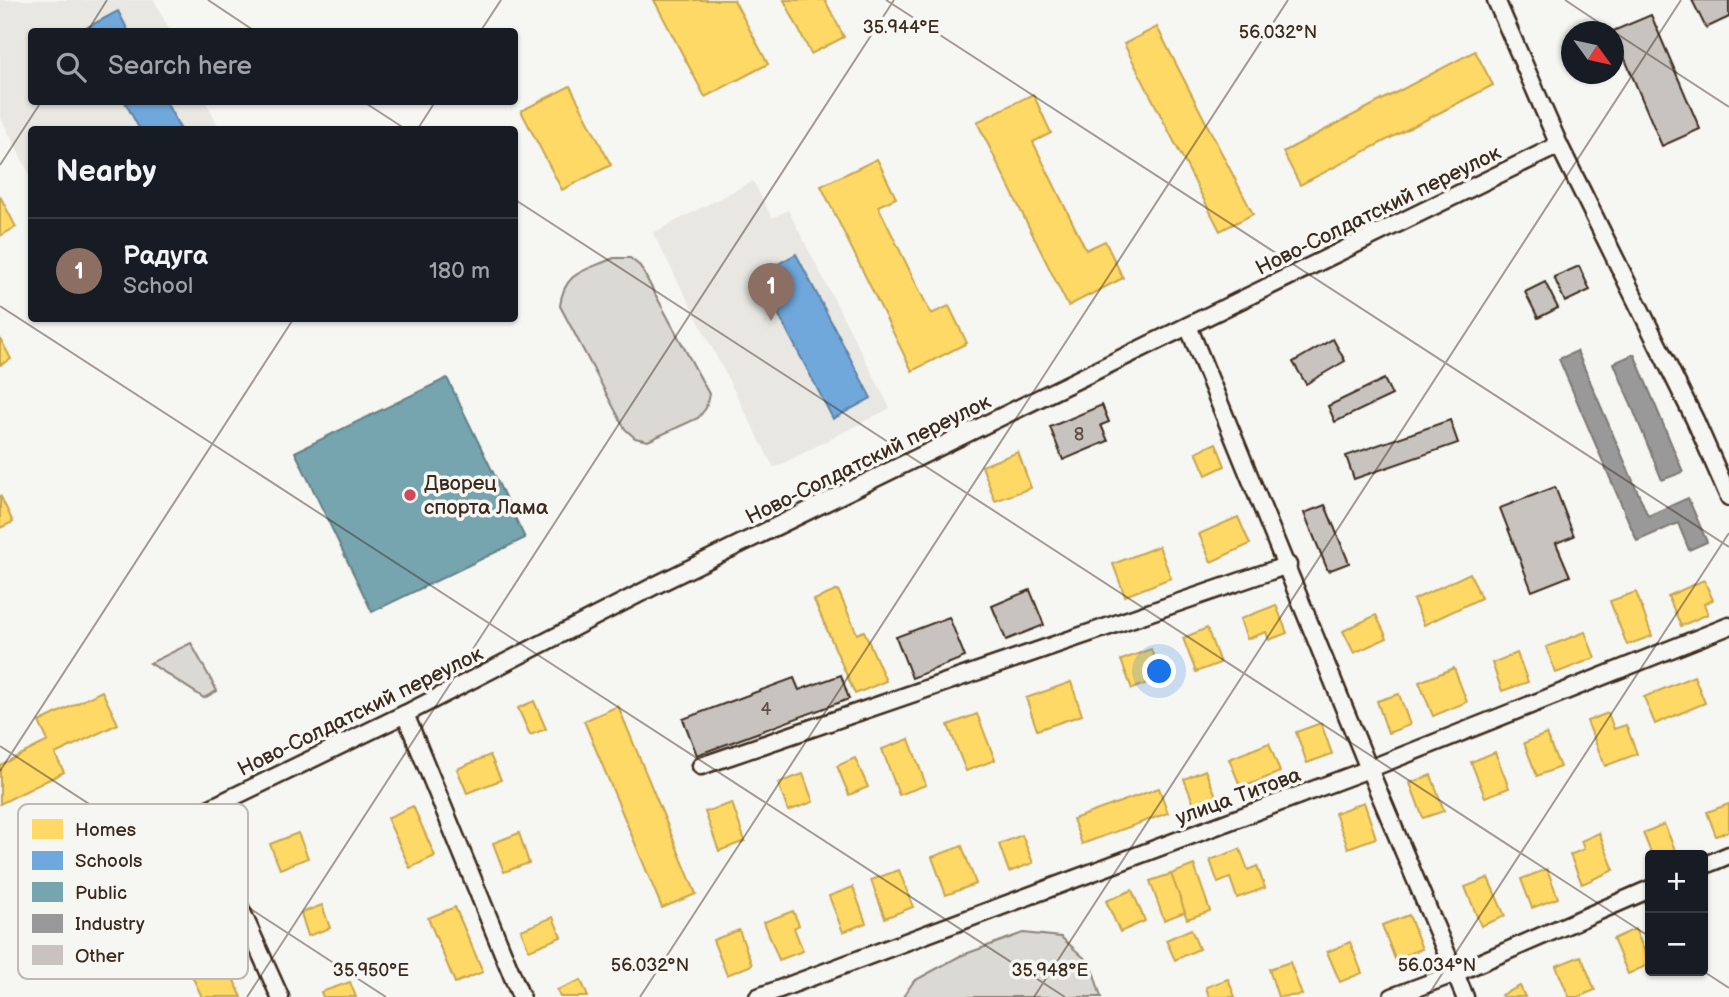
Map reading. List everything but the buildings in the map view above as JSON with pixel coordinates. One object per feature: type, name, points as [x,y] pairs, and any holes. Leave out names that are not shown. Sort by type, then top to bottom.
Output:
[{"type":"street","points":[[1496,0],[1559,145],[1695,420],[1729,497]]},
{"type":"street","name":"Ново-Солдатский переулок","points":[[219,804],[405,714],[660,583],[1559,145]]},
{"type":"street","points":[[1188,326],[1465,997]]},
{"type":"street","points":[[701,766],[1288,565]]},
{"type":"street","name":"улица Титова","points":[[758,997],[1369,769],[1729,626]]},
{"type":"street","points":[[405,714],[521,997]]},
{"type":"street","points":[[1708,864],[1729,855]]},
{"type":"street","points":[[1392,997],[1456,974],[1645,891]]},
{"type":"street","name":"Ново-Солдатский переулок","points":[[248,926],[280,997]]},
{"type":"shaded area","points":[[0,0],[154,0],[168,28],[28,28],[28,105],[208,105],[218,126],[28,126],[28,171],[0,116]]},
{"type":"shaded area","points":[[753,181],[772,218],[788,210],[890,408],[774,468],[653,233]]},
{"type":"shaded area","points":[[614,258],[630,258],[640,266],[709,394],[706,408],[698,418],[648,441],[635,438],[625,429],[560,306],[562,294],[571,279]]},
{"type":"shaded area","points":[[191,643],[217,691],[204,698],[150,663]]},
{"type":"shaded area","points":[[1023,933],[1061,937],[1091,964],[1101,997],[903,997],[914,981],[960,956]]},
{"type":"place","name":"Радуга","points":[[771,321]]},
{"type":"place","name":"Дворец спорта Лама","points":[[410,495]]}]
